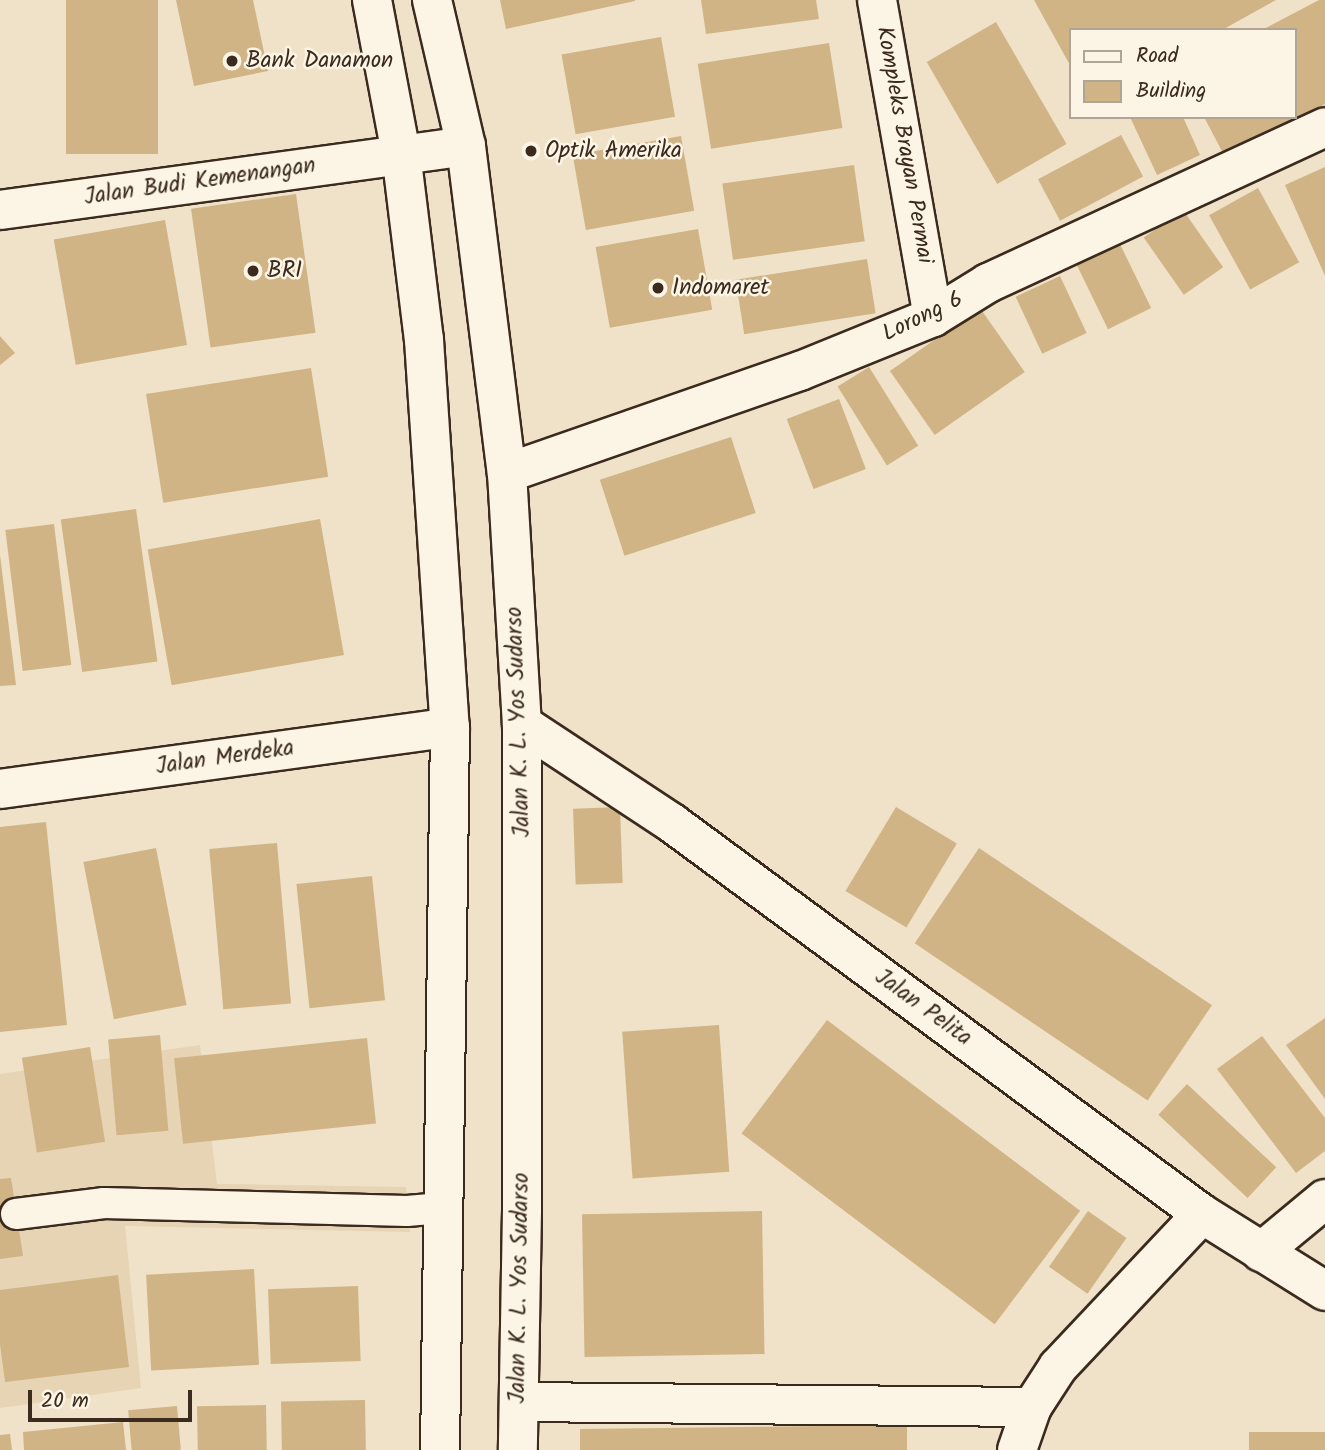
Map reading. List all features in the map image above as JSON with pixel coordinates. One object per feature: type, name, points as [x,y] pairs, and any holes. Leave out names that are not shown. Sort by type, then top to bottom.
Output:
[{"type":"street","points":[[372,0],[401,153],[424,340],[450,727],[440,1450]]},
{"type":"street","name":"Jalan K. L. Yos Sudarso","points":[[432,0],[466,146],[508,473],[522,724],[522,1210],[518,1450]]},
{"type":"street","name":"Kompleks Brayan Permai","points":[[889,5],[933,317]]},
{"type":"street","name":"Lorong 6","points":[[508,473],[800,371],[933,317],[988,283],[1325,127]]},
{"type":"street","name":"Jalan Budi Kemenangan","points":[[0,210],[466,146]]},
{"type":"street","name":"Jalan Pelita","points":[[522,724],[673,823],[1202,1214],[1325,1292]]},
{"type":"street","name":"Jalan Merdeka","points":[[0,789],[450,727]]},
{"type":"street","points":[[1261,1252],[1325,1199]]},
{"type":"street","points":[[1017,1450],[1032,1408],[1058,1367],[1202,1214]]},
{"type":"street","points":[[519,1402],[1032,1408]]},
{"type":"lane","points":[[16,1214],[104,1203],[407,1211],[442,1208]]},
{"type":"shaded area","points":[[200,1045],[217,1184],[406,1187],[410,1232],[125,1226],[141,1388],[0,1408],[0,1074]]},
{"type":"building","points":[[66,0],[158,0],[158,154],[66,154]]},
{"type":"building","points":[[176,0],[253,0],[268,71],[194,86]]},
{"type":"building","points":[[500,0],[635,0],[635,1],[506,29]]},
{"type":"building","points":[[701,0],[816,0],[819,19],[706,34]]},
{"type":"building","points":[[1034,0],[1276,0],[1226,28],[1070,28],[1070,65]]},
{"type":"building","points":[[1319,0],[1325,0],[1325,104],[1297,119],[1297,28],[1266,28]]},
{"type":"building","points":[[996,22],[1066,144],[997,184],[927,62]]},
{"type":"building","points":[[661,37],[675,117],[576,134],[562,55]]},
{"type":"building","points":[[829,43],[842,128],[711,149],[698,64]]},
{"type":"building","points":[[1131,119],[1184,119],[1200,155],[1157,175]]},
{"type":"building","points":[[1205,119],[1297,119],[1225,157]]},
{"type":"building","points":[[1121,135],[1143,176],[1060,221],[1038,179]]},
{"type":"building","points":[[681,136],[694,211],[586,230],[573,155]]},
{"type":"building","points":[[854,165],[865,241],[733,260],[722,184]]},
{"type":"building","points":[[1325,167],[1325,276],[1285,185]]},
{"type":"building","points":[[1258,188],[1299,262],[1250,289],[1209,215]]},
{"type":"building","name":"BRI","points":[[296,194],[315,333],[211,347],[191,209]]},
{"type":"building","points":[[1183,210],[1223,267],[1184,295],[1144,238]]},
{"type":"building","points":[[165,220],[187,345],[76,365],[54,240]]},
{"type":"building","points":[[698,229],[712,310],[610,328],[596,247]]},
{"type":"building","points":[[1117,238],[1151,308],[1108,329],[1074,259]]},
{"type":"building","points":[[867,259],[876,313],[744,334],[736,280]]},
{"type":"building","points":[[1060,276],[1087,333],[1042,354],[1016,297]]},
{"type":"building","points":[[980,308],[1025,372],[935,435],[890,371]]},
{"type":"building","points":[[0,336],[15,353],[0,365]]},
{"type":"building","points":[[869,367],[918,446],[887,465],[838,387]]},
{"type":"building","points":[[311,368],[328,477],[163,503],[146,394]]},
{"type":"building","points":[[839,399],[866,469],[814,489],[787,419]]},
{"type":"building","points":[[731,437],[756,513],[624,556],[600,480]]},
{"type":"building","points":[[136,509],[157,662],[82,672],[61,520]]},
{"type":"building","points":[[320,519],[344,655],[172,685],[148,549]]},
{"type":"building","points":[[54,524],[71,665],[23,671],[5,530]]},
{"type":"building","points":[[0,555],[16,685],[0,686]]},
{"type":"building","points":[[620,807],[623,883],[576,885],[573,809]]},
{"type":"building","points":[[896,807],[957,844],[906,928],[846,891]]},
{"type":"building","points":[[46,822],[67,1025],[0,1032],[0,827]]},
{"type":"building","points":[[277,843],[291,1003],[223,1009],[209,849]]},
{"type":"building","points":[[156,848],[187,1005],[114,1019],[83,862]]},
{"type":"building","points":[[979,848],[1212,1005],[1148,1100],[915,943]]},
{"type":"building","points":[[372,876],[385,1000],[309,1008],[296,884]]},
{"type":"building","points":[[1325,1018],[1325,1099],[1286,1045]]},
{"type":"building","points":[[827,1020],[1080,1211],[995,1324],[742,1133]]},
{"type":"building","points":[[719,1025],[729,1172],[632,1178],[622,1032]]},
{"type":"building","points":[[160,1035],[168,1131],[117,1135],[108,1040]]},
{"type":"building","points":[[1262,1036],[1325,1118],[1325,1151],[1296,1173],[1217,1069]]},
{"type":"building","points":[[367,1038],[376,1124],[183,1144],[174,1058]]},
{"type":"building","points":[[90,1047],[105,1142],[37,1153],[22,1058]]},
{"type":"building","points":[[1187,1084],[1276,1167],[1248,1198],[1158,1115]]},
{"type":"building","points":[[11,1178],[23,1256],[0,1259],[0,1179]]},
{"type":"building","points":[[762,1211],[764,1354],[585,1357],[582,1214]]},
{"type":"building","points":[[1088,1211],[1127,1238],[1087,1294],[1049,1267]]},
{"type":"building","points":[[254,1269],[259,1365],[151,1371],[146,1275]]},
{"type":"building","points":[[118,1275],[129,1367],[5,1382],[0,1344],[0,1290]]},
{"type":"building","points":[[358,1286],[361,1361],[271,1364],[268,1289]]},
{"type":"building","points":[[365,1400],[366,1450],[282,1450],[281,1401]]},
{"type":"building","points":[[266,1405],[267,1450],[198,1450],[197,1406]]},
{"type":"building","points":[[177,1406],[181,1450],[132,1450],[128,1410]]},
{"type":"building","points":[[123,1422],[126,1450],[24,1450],[23,1432]]},
{"type":"building","points":[[907,1425],[907,1450],[580,1450],[580,1429]]},
{"type":"building","points":[[1249,1432],[1325,1432],[1325,1450],[1249,1450]]},
{"type":"building","points":[[10,1434],[12,1450],[0,1450],[0,1435]]},
{"type":"place","name":"Bank Danamon","points":[[232,61]]},
{"type":"place","name":"Optik Amerika","points":[[531,151]]},
{"type":"place","name":"BRI","points":[[253,271]]},
{"type":"place","name":"Indomaret","points":[[658,288]]}]
